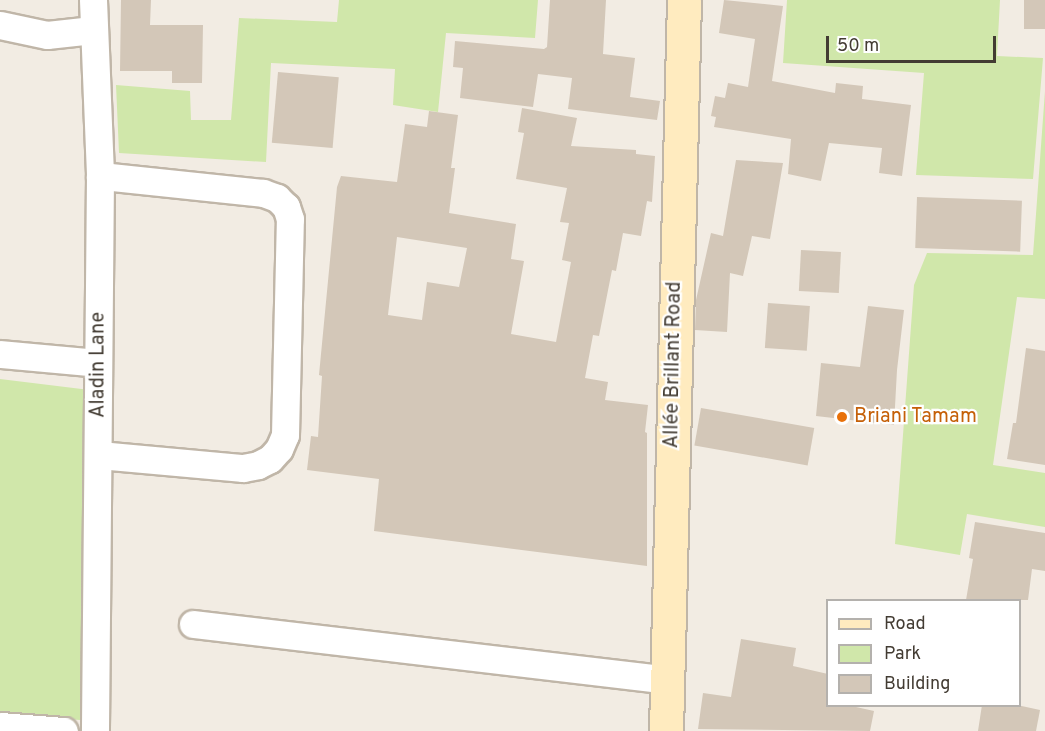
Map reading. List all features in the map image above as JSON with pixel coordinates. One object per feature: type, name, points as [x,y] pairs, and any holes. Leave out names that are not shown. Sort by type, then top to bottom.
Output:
[{"type":"main road","name":"Allée Brillant Road","points":[[666,731],[684,0]]},
{"type":"street","name":"Aladin Lane","points":[[93,0],[100,176],[95,731]]},
{"type":"street","points":[[0,25],[47,35],[93,30]]},
{"type":"street","points":[[99,455],[243,468],[258,465],[270,459],[279,449],[285,435],[290,219],[286,207],[277,198],[263,193],[100,176]]},
{"type":"street","points":[[0,354],[98,363]]},
{"type":"street","points":[[193,624],[667,680]]},
{"type":"street","points":[[0,726],[64,731]]},
{"type":"green space","points":[[339,0],[538,0],[535,38],[446,33],[438,112],[393,105],[395,69],[271,63],[266,162],[119,153],[116,85],[190,91],[191,120],[231,120],[239,18],[337,22]]},
{"type":"green space","points":[[787,0],[1000,0],[997,56],[1043,58],[1033,179],[916,175],[924,73],[783,63]]},
{"type":"green space","points":[[1045,91],[1045,299],[1017,297],[993,465],[1045,473],[1045,527],[967,514],[960,555],[895,544],[914,285],[927,253],[1033,255]]},
{"type":"green space","points":[[0,379],[98,391],[80,720],[0,714]]},
{"type":"building","points":[[121,0],[151,0],[150,25],[203,25],[202,83],[172,83],[172,71],[120,71]]},
{"type":"building","points":[[550,0],[606,0],[603,54],[635,58],[630,97],[660,101],[657,120],[568,109],[572,78],[538,74],[533,107],[460,98],[463,68],[453,67],[455,41],[544,49],[547,47]]},
{"type":"building","points":[[724,0],[783,6],[772,81],[835,93],[836,83],[863,86],[862,99],[911,105],[902,176],[879,173],[882,148],[829,143],[821,181],[788,174],[791,139],[714,127],[716,117],[711,116],[715,96],[725,98],[728,83],[748,87],[755,39],[719,33]]},
{"type":"building","points":[[1024,0],[1045,0],[1045,29],[1024,29]]},
{"type":"building","points":[[278,72],[339,77],[333,148],[272,143]]},
{"type":"building","points":[[522,108],[577,118],[571,146],[636,150],[636,154],[655,156],[652,202],[647,201],[641,236],[623,233],[616,271],[612,270],[599,336],[593,335],[585,378],[608,382],[605,400],[648,405],[645,432],[647,433],[647,566],[374,531],[379,479],[307,470],[311,436],[318,437],[322,376],[319,375],[337,187],[341,176],[397,182],[405,124],[427,127],[429,111],[458,115],[451,168],[455,168],[449,213],[516,224],[511,259],[524,261],[511,334],[556,342],[571,262],[562,260],[569,223],[560,222],[567,188],[516,179],[524,133],[518,132]],"holes":[[[397,237],[467,248],[459,287],[427,282],[422,320],[388,315]]]},
{"type":"building","points":[[736,160],[783,163],[770,239],[752,236],[743,276],[730,273],[727,332],[695,330],[696,300],[711,233],[723,236]]},
{"type":"building","points":[[917,197],[1022,201],[1020,252],[915,248]]},
{"type":"building","points":[[801,250],[841,252],[839,293],[799,291]]},
{"type":"building","points":[[768,303],[810,306],[807,351],[765,348]]},
{"type":"building","points":[[868,306],[904,310],[894,425],[816,416],[821,363],[860,367]]},
{"type":"building","points":[[1026,348],[1045,351],[1045,465],[1007,459],[1013,423],[1016,423]]},
{"type":"building","points":[[701,408],[814,428],[808,465],[694,445]]},
{"type":"building","points":[[975,522],[1045,533],[1045,571],[1032,569],[1028,600],[966,599],[973,559],[969,558]]},
{"type":"building","points":[[741,639],[796,648],[793,666],[826,674],[826,707],[856,707],[874,711],[870,731],[698,729],[703,693],[731,697]]},
{"type":"building","points":[[1021,706],[1040,710],[1036,731],[978,731],[982,707]]},
{"type":"place","name":"Briani Tamam","points":[[842,417]]}]
